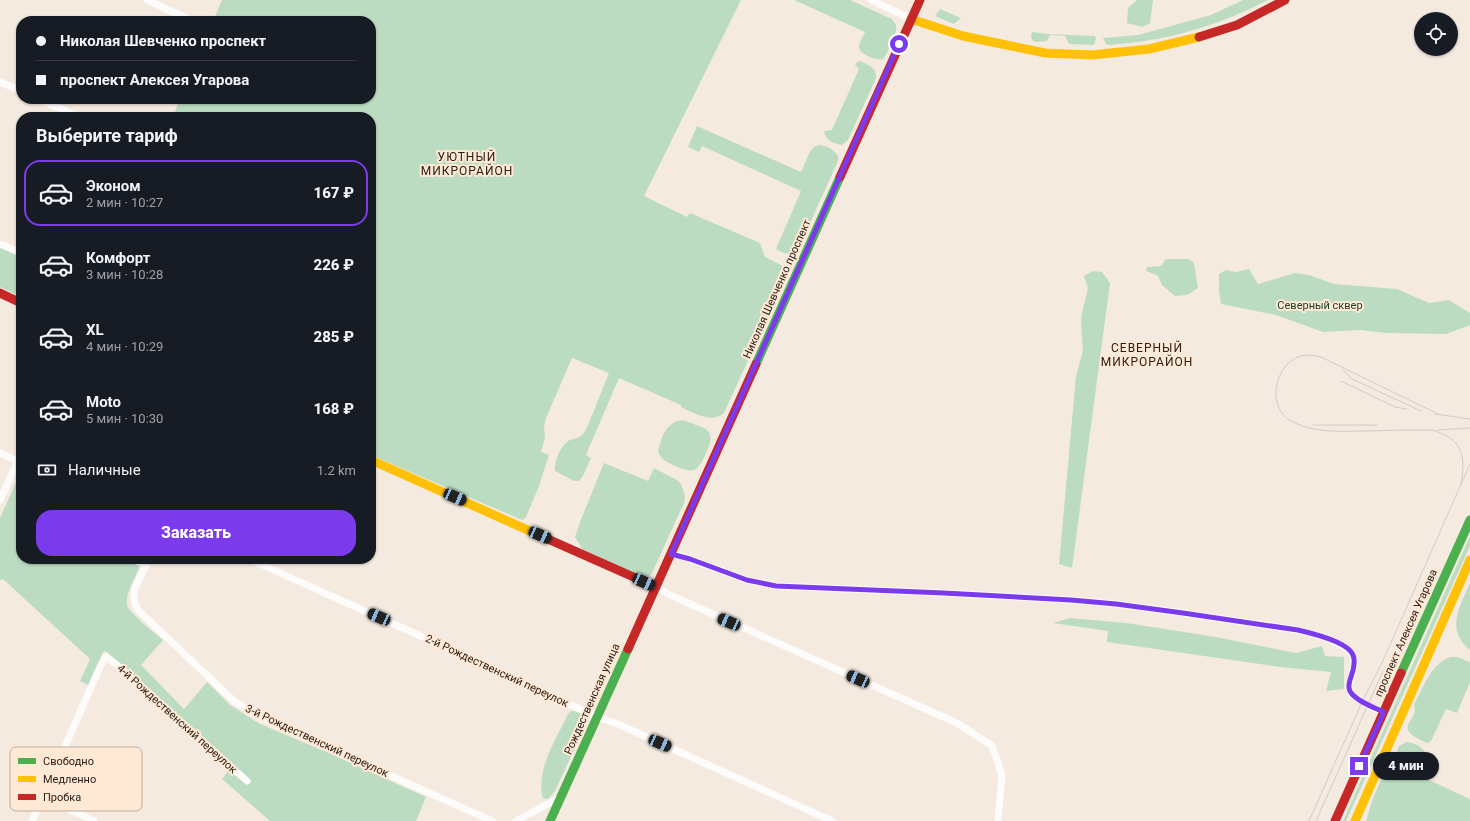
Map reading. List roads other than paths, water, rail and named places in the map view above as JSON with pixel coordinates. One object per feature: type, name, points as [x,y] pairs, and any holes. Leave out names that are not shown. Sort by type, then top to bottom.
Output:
[{"type":"main road","name":"Николая Шевченко проспект","points":[[656,587],[920,0]]},
{"type":"main road","points":[[911,19],[964,36],[1022,49],[1092,55],[1149,49],[1194,39],[1237,25],[1285,0]]},
{"type":"main road","points":[[0,293],[16,301]]},
{"type":"main road","points":[[376,462],[656,587]]},
{"type":"main road","name":"проспект Алексея Угарова","points":[[1335,821],[1470,520]]},
{"type":"main road","points":[[1355,821],[1470,560]]},
{"type":"main road","name":"Рождественская улица","points":[[550,821],[656,587]]},
{"type":"street","points":[[146,0],[182,16]]},
{"type":"street","points":[[871,0],[911,19]]},
{"type":"street","points":[[0,82],[16,89]]},
{"type":"street","points":[[50,104],[68,112]]},
{"type":"street","points":[[0,244],[16,251]]},
{"type":"street","points":[[0,453],[16,456]]},
{"type":"street","points":[[0,500],[16,464]]},
{"type":"street","points":[[671,554],[690,559],[747,580],[776,586],[1071,600],[1153,609],[1298,630],[1327,638],[1348,649],[1353,655],[1354,665],[1349,688],[1351,694],[1368,706],[1384,712]]},
{"type":"street","name":"3-й Рождественский переулок","points":[[146,564],[133,595],[134,604],[139,611],[235,702],[262,718],[492,821]]},
{"type":"street","name":"2-й Рождественский переулок","points":[[260,564],[597,717],[618,724],[832,821]]},
{"type":"street","points":[[656,587],[678,599],[957,723],[992,746],[1002,775],[998,821]]},
{"type":"street","name":"4-й Рождественский переулок","points":[[65,747],[100,667],[106,657],[116,664],[247,782]]},
{"type":"street","points":[[516,821],[561,796]]},
{"type":"street","points":[[32,821],[37,811]]},
{"type":"street","points":[[73,811],[94,821]]},
{"type":"tram line","points":[[1440,415],[1321,357],[1311,355],[1295,358],[1287,365],[1277,384],[1276,395],[1278,405],[1283,414],[1291,421],[1300,425],[1329,431],[1433,430],[1443,434],[1451,439],[1460,450],[1463,465],[1461,485]]},
{"type":"tram line","points":[[1342,369],[1352,379],[1421,411]]},
{"type":"tram line","points":[[1341,381],[1395,407],[1407,409]]},
{"type":"tram line","points":[[1435,414],[1470,419]]},
{"type":"tram line","points":[[1313,425],[1377,425]]},
{"type":"tram line","points":[[1438,430],[1470,428]]},
{"type":"tram line","points":[[1309,821],[1362,702],[1382,663],[1470,464]]},
{"type":"tram line","points":[[1316,821],[1383,671]]},
{"type":"district","name":"УЮТНЫЙ МИКРОРАЙОН","points":[[467,164]]},
{"type":"district","name":"СЕВЕРНЫЙ МИКРОРАЙОН","points":[[1147,355]]},
{"type":"park label","name":"Северный сквер","points":[[1320,305]]}]
